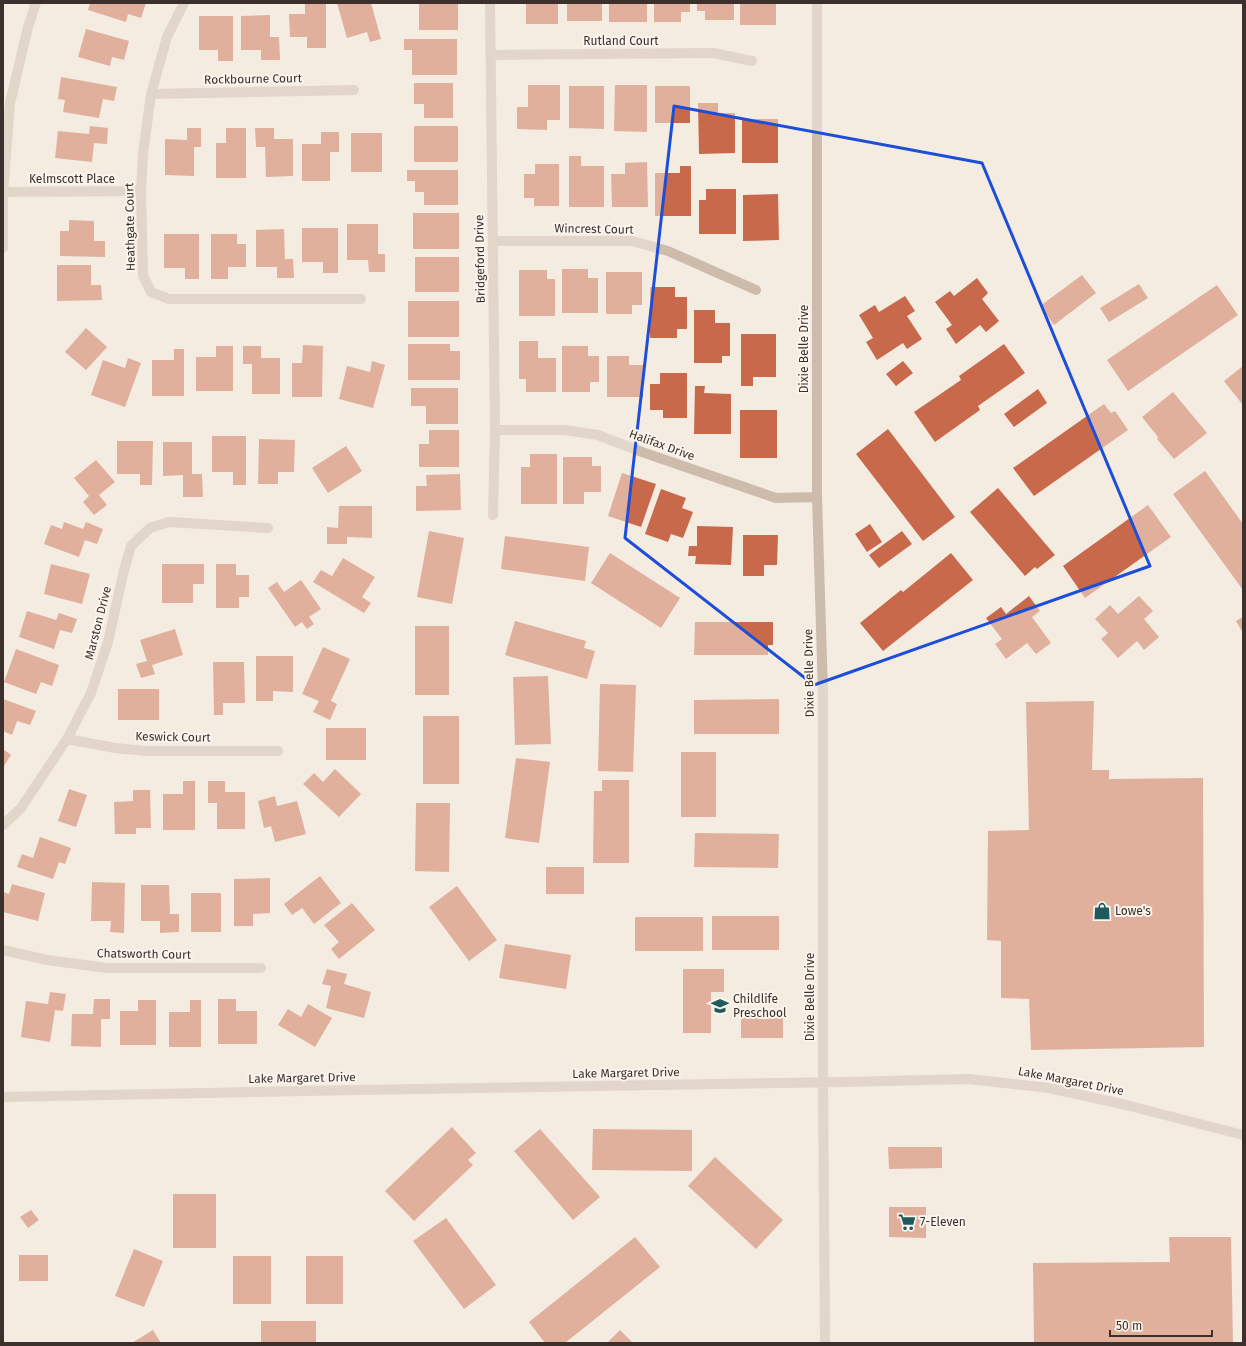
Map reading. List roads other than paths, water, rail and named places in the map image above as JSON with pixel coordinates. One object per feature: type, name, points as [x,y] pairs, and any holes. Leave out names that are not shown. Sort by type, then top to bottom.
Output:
[{"type":"street","points":[[3,248],[3,192],[10,103],[28,27],[36,3]]},
{"type":"street","name":"Heathgate Court","points":[[184,3],[167,37],[152,94],[143,154],[141,191],[143,275],[152,292],[169,299],[361,299]]},
{"type":"street","name":"Bridgeford Drive","points":[[490,3],[495,430],[493,515]]},
{"type":"street","name":"Dixie Belle Drive","points":[[817,3],[817,497],[823,693],[825,1343]]},
{"type":"street","name":"Rutland Court","points":[[490,55],[713,53],[752,61]]},
{"type":"street","name":"Rockbourne Court","points":[[152,94],[354,90]]},
{"type":"street","name":"Kelmscott Place","points":[[3,192],[141,191]]},
{"type":"street","name":"Wincrest Court","points":[[493,241],[632,241],[668,251],[756,290]]},
{"type":"street","name":"Halifax Drive","points":[[495,430],[565,430],[598,435],[685,468],[776,498],[817,497]]},
{"type":"street","name":"Marston Drive","points":[[3,825],[21,808],[67,739],[91,693],[108,642],[124,570],[131,546],[150,528],[169,522],[268,528]]},
{"type":"street","name":"Keswick Court","points":[[67,739],[115,748],[146,751],[278,751]]},
{"type":"street","name":"Chatsworth Court","points":[[3,950],[47,960],[107,968],[261,968]]},
{"type":"street","name":"Lake Margaret Drive","points":[[3,1097],[365,1089],[970,1079],[1038,1086],[1126,1105],[1243,1135]]},
{"type":"place","name":"Lowe's","points":[[1102,911]]},
{"type":"place","name":"Childlife Preschool","points":[[720,1006]]},
{"type":"place","name":"7-Eleven","points":[[907,1222]]}]
